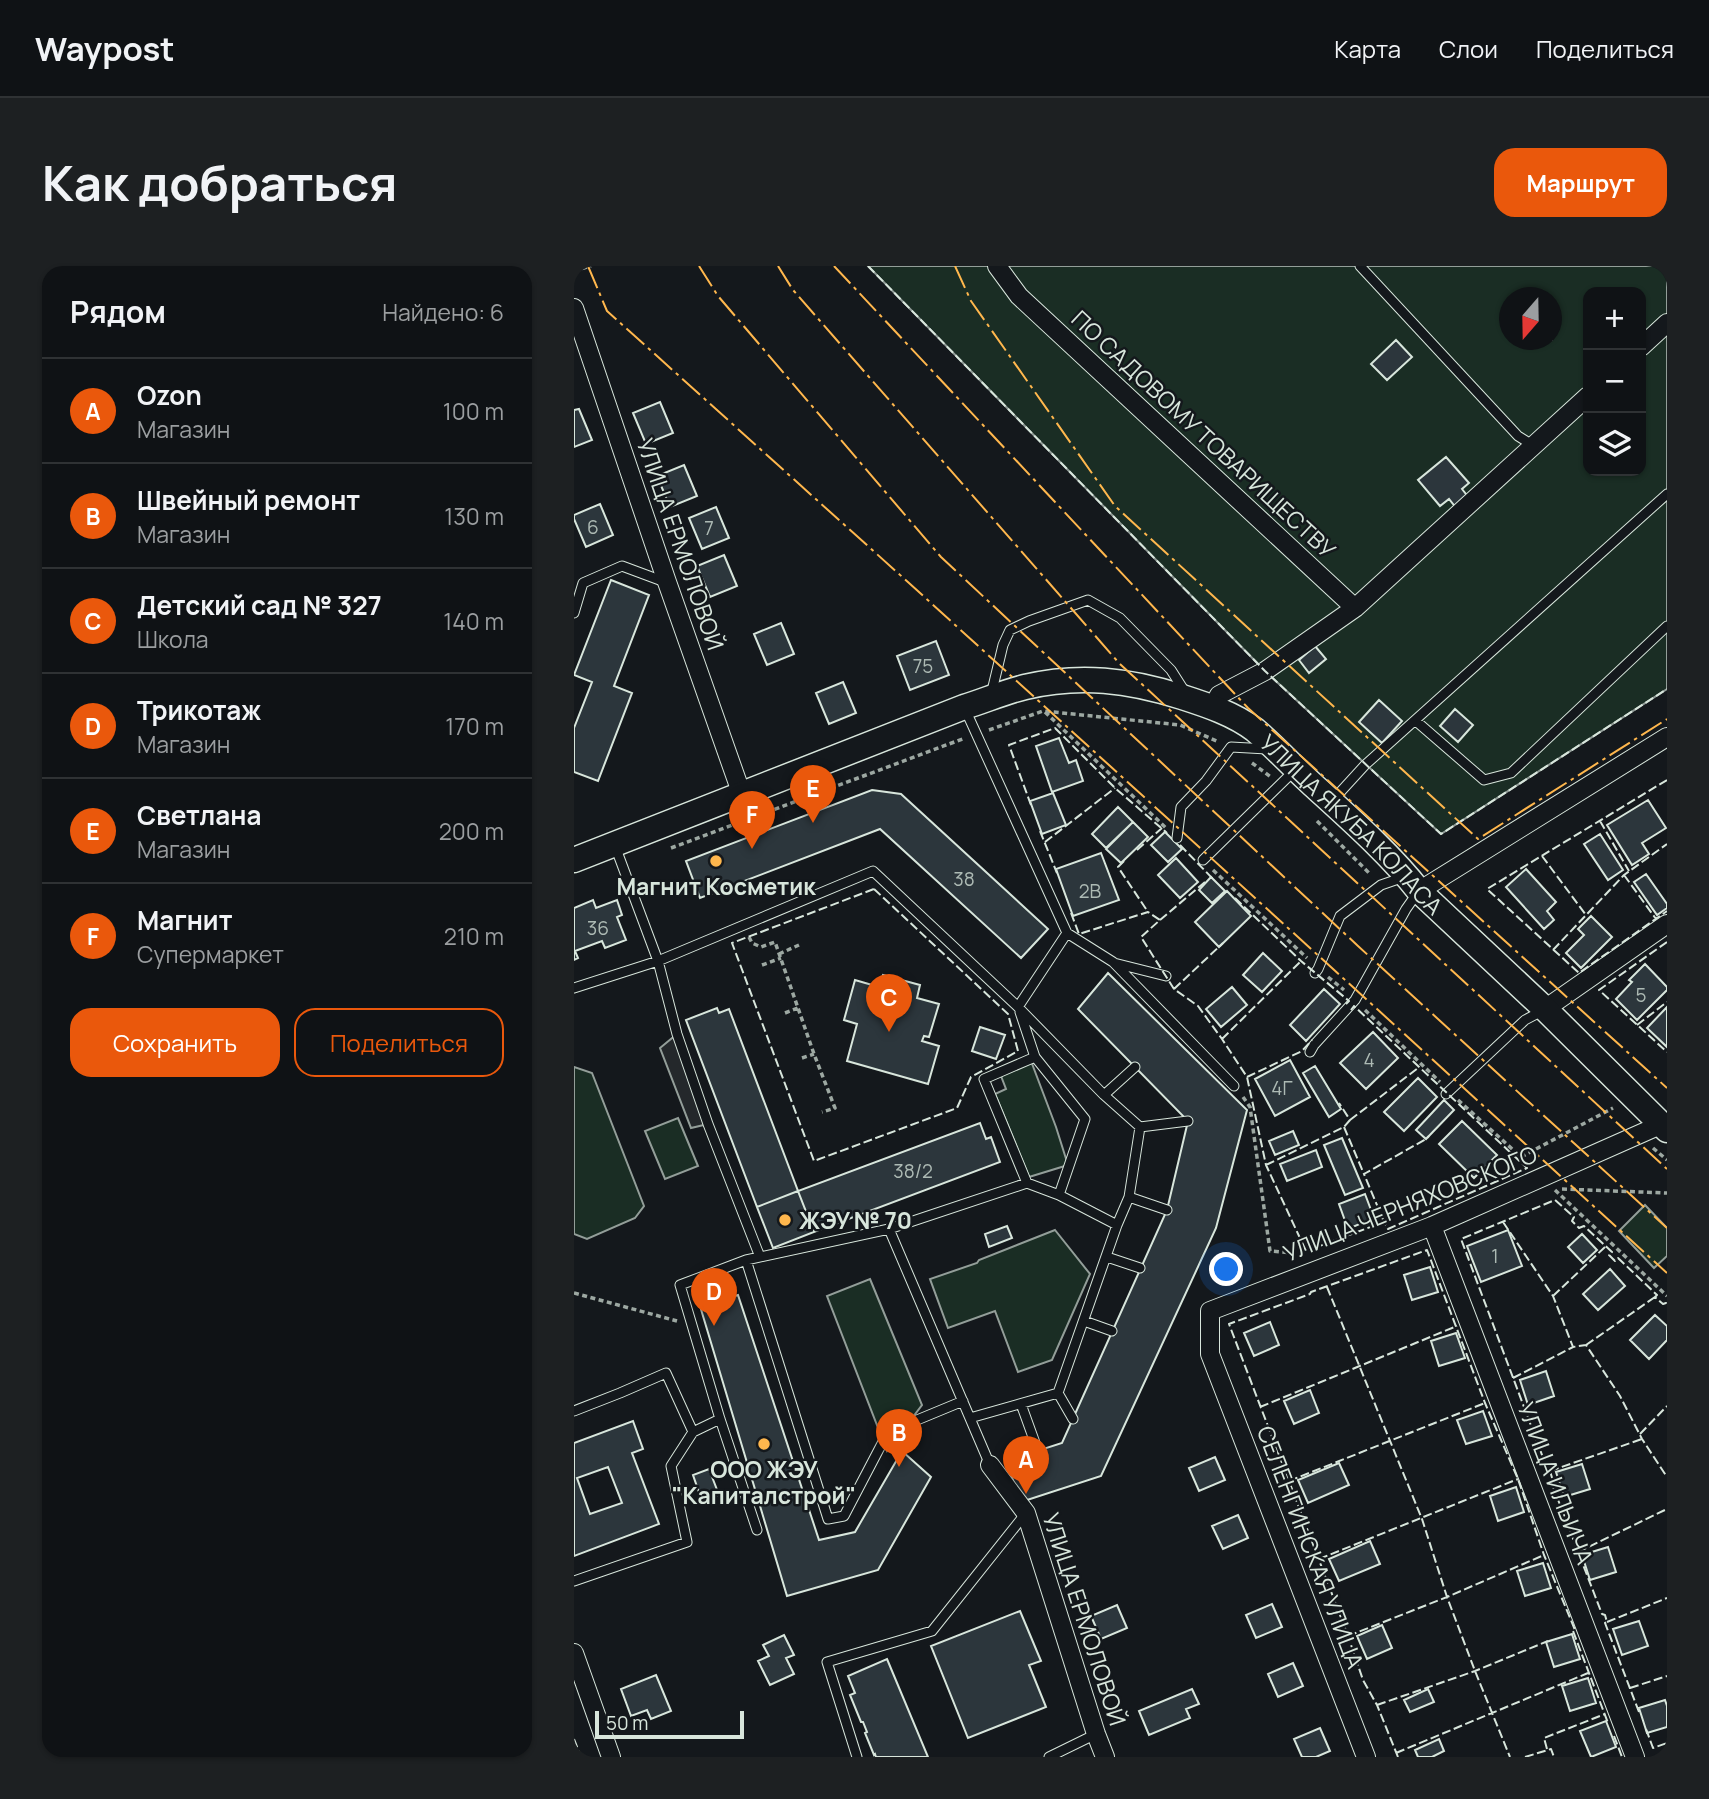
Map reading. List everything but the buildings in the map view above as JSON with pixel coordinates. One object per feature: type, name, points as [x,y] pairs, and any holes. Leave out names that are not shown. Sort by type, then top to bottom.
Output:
[{"type":"street","name":"ПО САДОВОМУ ТОВАРИЩЕСТВУ","points":[[997,266],[1019,296],[1355,608]]},
{"type":"street","name":"УЛИЦА ЕРМОЛОВОЙ","points":[[574,308],[743,795]]},
{"type":"street","points":[[1646,342],[1667,323]]},
{"type":"street","points":[[1201,703],[1265,671],[1355,608],[1583,401]]},
{"type":"street","name":"УЛИЦА ЯКУБА КОЛАСА","points":[[574,860],[964,707],[1024,688],[1084,679],[1119,681],[1154,688],[1201,703],[1254,729],[1275,750],[1288,777],[1324,811],[1413,883],[1665,1125]]},
{"type":"street","points":[[1413,883],[1667,737]]},
{"type":"street","points":[[1545,1009],[1667,924]]},
{"type":"street","name":"УЛИЦА ЧЕРНЯХОВСКОГО","points":[[1210,1354],[1210,1311],[1432,1226],[1665,1125]]},
{"type":"street","name":"УЛИЦА ИЛЬИЧА","points":[[1432,1226],[1635,1757]]},
{"type":"street","name":"СЕЛЕНГИНСКАЯ УЛИЦА","points":[[1210,1354],[1366,1757]]},
{"type":"street","name":"УЛИЦА ЕРМОЛОВОЙ","points":[[990,1465],[1026,1513],[1105,1757]]},
{"type":"street","points":[[574,1653],[611,1757]]},
{"type":"lane","points":[[1360,266],[1518,436],[1534,446]]},
{"type":"lane","points":[[1324,811],[1365,765],[1667,494]]},
{"type":"lane","points":[[574,614],[583,583],[622,566],[667,582]]},
{"type":"lane","points":[[990,699],[1003,645],[1010,630],[1088,600],[1120,618],[1201,703]]},
{"type":"lane","points":[[1416,721],[1484,780],[1511,773],[1667,626]]},
{"type":"lane","points":[[964,707],[1067,933],[1113,962],[1234,1086]]},
{"type":"lane","points":[[1177,838],[1181,807],[1206,781],[1231,747],[1275,750]]},
{"type":"lane","points":[[1203,860],[1288,777]]},
{"type":"lane","points":[[614,844],[657,961],[677,1034],[708,1124],[760,1257]]},
{"type":"lane","points":[[574,988],[657,961],[873,871],[1018,1007],[1104,1095],[1140,1127],[1188,1121]]},
{"type":"lane","points":[[1310,1052],[1355,1000],[1406,909],[1413,883],[1381,885],[1340,916],[1317,971]]},
{"type":"lane","points":[[1018,1007],[1067,933]]},
{"type":"lane","points":[[1113,962],[1166,976]]},
{"type":"lane","points":[[1018,1007],[1035,1057],[1085,1119],[1059,1195]]},
{"type":"lane","points":[[1447,1092],[1525,1020],[1545,1009]]},
{"type":"lane","points":[[1027,1183],[984,1079],[1035,1057]]},
{"type":"lane","points":[[1104,1095],[1135,1068]]},
{"type":"lane","points":[[1073,1419],[1058,1393],[1129,1197],[1140,1127]]},
{"type":"lane","points":[[757,1530],[680,1285],[746,1260],[889,1229],[1027,1183],[1059,1195],[1117,1225]]},
{"type":"lane","points":[[1129,1197],[1167,1209]]},
{"type":"lane","points":[[889,1229],[990,1465]]},
{"type":"lane","points":[[1107,1257],[1140,1268]]},
{"type":"lane","points":[[746,1260],[828,1518],[844,1516],[888,1432],[963,1401]]},
{"type":"lane","points":[[1084,1321],[1112,1331]]},
{"type":"lane","points":[[574,1411],[666,1373],[692,1432]]},
{"type":"lane","points":[[970,1419],[1058,1393]]},
{"type":"lane","points":[[1021,1404],[1038,1451]]},
{"type":"lane","points":[[574,1581],[687,1542],[671,1466],[692,1432],[720,1419]]},
{"type":"lane","points":[[857,1757],[827,1662],[933,1631],[1026,1513]]},
{"type":"lane","points":[[1049,1757],[1097,1734]]},
{"type":"path","points":[[574,271],[591,266]]},
{"type":"path","points":[[1043,711],[1177,838]]},
{"type":"path","points":[[671,848],[1043,711],[1180,725],[1231,747],[1288,777]]},
{"type":"path","points":[[1324,811],[1381,885]]},
{"type":"path","points":[[1203,860],[1317,971],[1355,1000],[1447,1092],[1521,1157],[1538,1178]]},
{"type":"path","points":[[743,924],[752,943],[761,947],[775,942],[835,1108],[822,1112]]},
{"type":"path","points":[[762,965],[799,945]]},
{"type":"path","points":[[785,1013],[798,1008]]},
{"type":"path","points":[[802,1058],[814,1054]]},
{"type":"path","points":[[1234,1086],[1250,1107],[1270,1251],[1317,1255],[1332,1263]]},
{"type":"path","points":[[1521,1157],[1613,1108],[1637,1135]]},
{"type":"path","points":[[1667,1193],[1553,1189],[1667,1296]]},
{"type":"path","points":[[574,1293],[692,1325]]},
{"type":"green space","points":[[868,266],[1667,266],[1667,689],[1441,834],[1265,671]]},
{"type":"green space","points":[[1031,1061],[1068,1165],[1029,1177],[995,1094],[1006,1089],[1001,1076]]},
{"type":"green space","points":[[574,1067],[592,1073],[644,1206],[635,1218],[587,1239],[574,1234]]},
{"type":"green space","points":[[678,1118],[698,1166],[665,1179],[645,1131]]},
{"type":"green space","points":[[1645,1205],[1667,1228],[1667,1256],[1654,1268],[1619,1231]]},
{"type":"green space","points":[[1055,1230],[1090,1274],[1052,1360],[1018,1372],[995,1311],[948,1328],[930,1279],[977,1263]]},
{"type":"green space","points":[[870,1279],[922,1405],[887,1451],[827,1296]]},
{"type":"shaded area","points":[[677,1034],[708,1124],[691,1128],[660,1048]]},
{"type":"fence","points":[[868,266],[1265,671],[1441,834],[1667,689]]},
{"type":"fence","points":[[1031,805],[1009,745],[1055,728],[1115,788],[1167,833]]},
{"type":"fence","points":[[1667,780],[1487,889],[1579,973],[1667,911]]},
{"type":"fence","points":[[1045,842],[1115,788]]},
{"type":"fence","points":[[1600,821],[1629,871]]},
{"type":"fence","points":[[1137,850],[1162,828]]},
{"type":"fence","points":[[1040,831],[1057,873]]},
{"type":"fence","points":[[1553,950],[1624,875],[1667,844]]},
{"type":"fence","points":[[1180,845],[1214,880]]},
{"type":"fence","points":[[1542,856],[1586,915]]},
{"type":"fence","points":[[1124,861],[1118,867],[1148,912]]},
{"type":"fence","points":[[1624,875],[1656,919]]},
{"type":"fence","points":[[1160,920],[1205,882]]},
{"type":"fence","points":[[874,889],[1008,1014],[1018,1051],[971,1077],[957,1108],[814,1161],[732,943],[874,889]]},
{"type":"fence","points":[[1235,898],[1301,961],[1349,1001],[1346,1004]]},
{"type":"fence","points":[[1071,913],[1079,934],[1148,912],[1160,920],[1141,937],[1174,989],[1198,1006],[1247,1077],[1266,1165],[1306,1251],[1384,1222],[1388,1229],[1527,1168],[1354,1006],[1351,1010]]},
{"type":"fence","points":[[1667,942],[1599,990],[1667,1052]]},
{"type":"fence","points":[[1174,989],[1223,943]]},
{"type":"fence","points":[[1222,1039],[1301,961]]},
{"type":"fence","points":[[1637,1025],[1667,1002]]},
{"type":"fence","points":[[1247,1077],[1302,1051],[1312,1040]]},
{"type":"fence","points":[[1350,1120],[1418,1068]]},
{"type":"fence","points":[[1266,1165],[1344,1127],[1350,1120],[1339,1103]]},
{"type":"fence","points":[[1344,1127],[1364,1174]]},
{"type":"fence","points":[[1384,1222],[1364,1174],[1429,1136]]},
{"type":"fence","points":[[1639,1712],[1605,1623],[1605,1615],[1602,1614],[1552,1484],[1550,1471],[1461,1239],[1555,1200],[1574,1217],[1572,1221],[1579,1228],[1584,1226],[1612,1252],[1609,1255],[1615,1261],[1618,1258],[1657,1295],[1655,1297],[1667,1304]]},
{"type":"fence","points":[[1503,1222],[1553,1296],[1573,1347],[1586,1345],[1620,1396],[1642,1439],[1667,1477]]},
{"type":"fence","points":[[1553,1296],[1605,1247]]},
{"type":"fence","points":[[1398,1757],[1377,1705],[1363,1680],[1229,1324],[1427,1250],[1485,1403],[1518,1479],[1608,1723]]},
{"type":"fence","points":[[1327,1287],[1422,1519],[1447,1597],[1510,1757]]},
{"type":"fence","points":[[1586,1345],[1655,1297]]},
{"type":"fence","points":[[1260,1407],[1457,1326]]},
{"type":"fence","points":[[1513,1378],[1573,1347]]},
{"type":"fence","points":[[1289,1481],[1485,1403]]},
{"type":"fence","points":[[1640,1434],[1667,1406]]},
{"type":"fence","points":[[1550,1471],[1642,1439]]},
{"type":"fence","points":[[1319,1559],[1518,1479]]},
{"type":"fence","points":[[1578,1552],[1667,1509]]},
{"type":"fence","points":[[1348,1636],[1544,1555]]},
{"type":"fence","points":[[1607,1622],[1667,1598]]},
{"type":"fence","points":[[1377,1705],[1475,1671],[1548,1641]]},
{"type":"fence","points":[[1396,1753],[1588,1673]]},
{"type":"fence","points":[[1630,1688],[1667,1676]]},
{"type":"fence","points":[[1547,1749],[1544,1738],[1605,1714]]},
{"type":"fence","points":[[1646,1729],[1653,1748],[1667,1743]]},
{"type":"fence","points":[[1614,1736],[1622,1757]]},
{"type":"fence","points":[[574,1739],[581,1757]]},
{"type":"fence","points":[[1525,1757],[1551,1749],[1554,1757]]},
{"type":"power","points":[[588,266],[607,311],[1667,1273]]},
{"type":"power","points":[[699,266],[718,296],[941,557],[1358,946],[1667,1228]]},
{"type":"power","points":[[778,266],[793,290],[1119,663],[1667,1169]]},
{"type":"power","points":[[834,266],[1248,708],[1667,1088]]},
{"type":"power","points":[[955,266],[971,301],[1115,506],[1478,839],[1667,719]]},
{"type":"place","name":"Светлана","points":[[813,823]]},
{"type":"place","name":"Магнит","points":[[752,849]]},
{"type":"place","name":"Магнит Косметик","points":[[716,861]]},
{"type":"place","name":"Детский сад № 327","points":[[889,1032]]},
{"type":"place","name":"ЖЭУ № 70","points":[[785,1220]]},
{"type":"place","name":"Трикотаж","points":[[714,1326]]},
{"type":"place","name":"ООО ЖЭУ \"Капиталстрой\"","points":[[764,1444]]},
{"type":"place","name":"Швейный ремонт","points":[[899,1467]]},
{"type":"place","name":"Ozon","points":[[1026,1494]]}]
